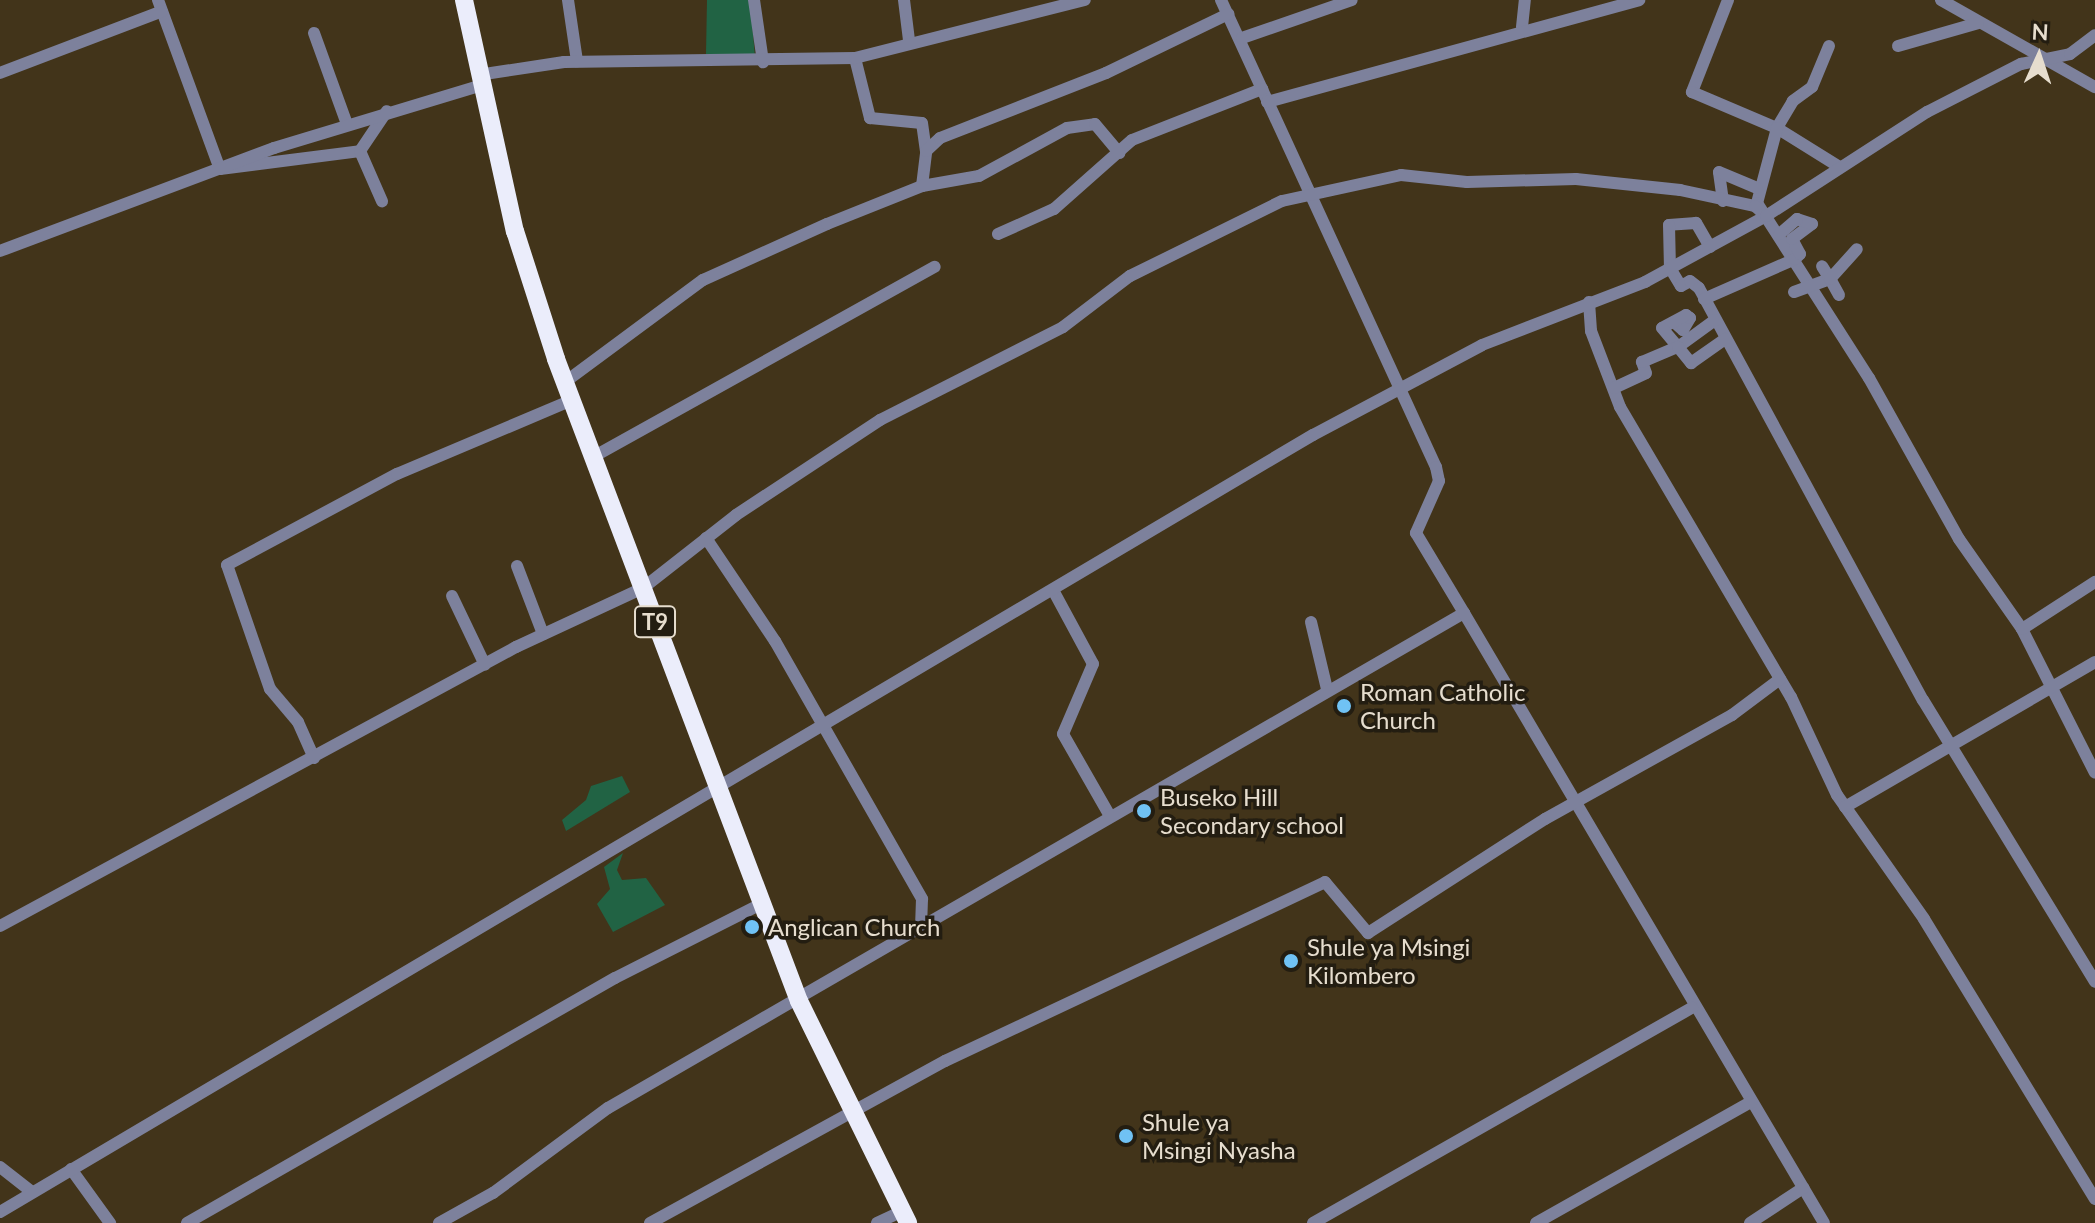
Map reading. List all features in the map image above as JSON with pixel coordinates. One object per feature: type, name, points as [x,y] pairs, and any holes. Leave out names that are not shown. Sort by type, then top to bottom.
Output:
[{"type":"highway","name":"T9","points":[[464,0],[479,80],[515,231],[565,382],[799,1001],[852,1117],[904,1217]]},
{"type":"street","points":[[568,0],[577,61]]},
{"type":"street","points":[[763,62],[755,3],[769,0]]},
{"type":"street","points":[[904,0],[909,40]]},
{"type":"street","points":[[0,249],[347,124],[479,80],[577,61],[763,62],[855,58],[909,40],[1085,0]]},
{"type":"street","points":[[1221,0],[1242,38],[1267,102],[1400,387],[1439,481],[1416,533],[1575,801],[1692,1008],[1824,1223]]},
{"type":"street","points":[[1242,38],[1352,0]]},
{"type":"street","points":[[1522,27],[1525,0]]},
{"type":"street","points":[[1267,102],[1522,27],[1639,0]]},
{"type":"street","points":[[1728,0],[1692,92],[1777,128],[1838,166]]},
{"type":"street","points":[[1941,0],[2042,61],[2095,87]]},
{"type":"street","points":[[0,73],[160,6],[220,169]]},
{"type":"street","points":[[926,151],[940,138],[1106,73],[1228,14]]},
{"type":"street","points":[[1898,46],[1978,23]]},
{"type":"street","points":[[314,33],[347,124]]},
{"type":"street","points":[[0,1212],[1400,387],[1670,268],[1766,216],[1838,166],[1955,97],[2042,61],[2070,54],[2095,35]]},
{"type":"street","points":[[1829,46],[1812,87],[1777,128],[1757,188],[1766,216],[1811,285],[1959,539],[2022,629],[2049,688],[2095,773]]},
{"type":"street","points":[[855,58],[870,118],[922,123],[926,151],[922,186]]},
{"type":"street","points":[[998,234],[1054,209],[1119,153],[1177,120],[1262,89]]},
{"type":"street","points":[[220,169],[360,151],[387,111]]},
{"type":"street","points":[[565,382],[703,280],[922,186],[979,176],[1067,128],[1095,124],[1119,153]]},
{"type":"street","points":[[360,151],[382,201]]},
{"type":"street","points":[[1723,201],[1719,172],[1757,188]]},
{"type":"street","points":[[0,926],[543,634],[643,588],[706,538],[880,420],[1063,327],[1130,276],[1310,192],[1401,175],[1628,181],[1723,201],[1766,216]]},
{"type":"street","points":[[1704,299],[1795,259],[1800,254],[1792,239],[1813,228],[1808,217],[1780,234]]},
{"type":"street","points":[[1710,247],[1696,223],[1669,225],[1670,268],[1681,286],[1690,281],[1704,299],[1952,746],[2095,982]]},
{"type":"street","points":[[1794,292],[1830,279],[1857,249]]},
{"type":"street","points":[[1822,266],[1839,295]]},
{"type":"street","points":[[593,457],[935,267]]},
{"type":"street","points":[[1589,302],[1591,331],[1614,388],[1713,574],[1780,679],[1845,807],[1924,919],[2095,1199]]},
{"type":"street","points":[[1809,314],[1823,306]]},
{"type":"street","points":[[1614,388],[1646,373],[1642,362],[1678,347],[1715,320]]},
{"type":"street","points":[[1674,322],[1662,328],[1691,363],[1725,339]]},
{"type":"street","points":[[314,758],[298,722],[270,689],[227,565],[397,474],[572,400]]},
{"type":"street","points":[[706,538],[822,726],[922,899],[921,929]]},
{"type":"street","points":[[517,566],[543,634]]},
{"type":"street","points":[[2022,629],[2095,582]]},
{"type":"street","points":[[1053,590],[1093,664],[1063,734],[1110,816]]},
{"type":"street","points":[[452,596],[485,665]]},
{"type":"street","points":[[439,1223],[493,1193],[608,1108],[799,1001],[1327,689],[1464,613]]},
{"type":"street","points":[[1311,622],[1327,689]]},
{"type":"street","points":[[1845,807],[2095,662]]},
{"type":"street","points":[[650,1223],[852,1117],[945,1061],[1325,882],[1368,933],[1575,801],[1696,737],[1780,679]]},
{"type":"street","points":[[187,1223],[615,978],[761,904]]},
{"type":"street","points":[[1313,1223],[1692,1008]]},
{"type":"street","points":[[1536,1223],[1751,1102]]},
{"type":"street","points":[[0,1167],[32,1192]]},
{"type":"street","points":[[71,1169],[110,1223]]},
{"type":"street","points":[[1750,1223],[1803,1188]]},
{"type":"street","points":[[877,1223],[904,1217]]},
{"type":"green space","points":[[707,0],[750,0],[755,57],[706,54]]},
{"type":"green space","points":[[622,776],[630,792],[566,831],[562,820],[586,800],[591,786]]},
{"type":"green space","points":[[623,853],[617,870],[622,880],[646,878],[665,905],[613,932],[597,904],[610,889],[604,867]]},
{"type":"place","name":"Roman Catholic Church","points":[[1344,706]]},
{"type":"place","name":"Buseko Hill Secondary school","points":[[1144,811]]},
{"type":"place","name":"Anglican Church","points":[[752,927]]},
{"type":"place","name":"Shule ya Msingi Kilombero","points":[[1291,961]]},
{"type":"place","name":"Shule ya Msingi Nyasha","points":[[1126,1136]]}]
